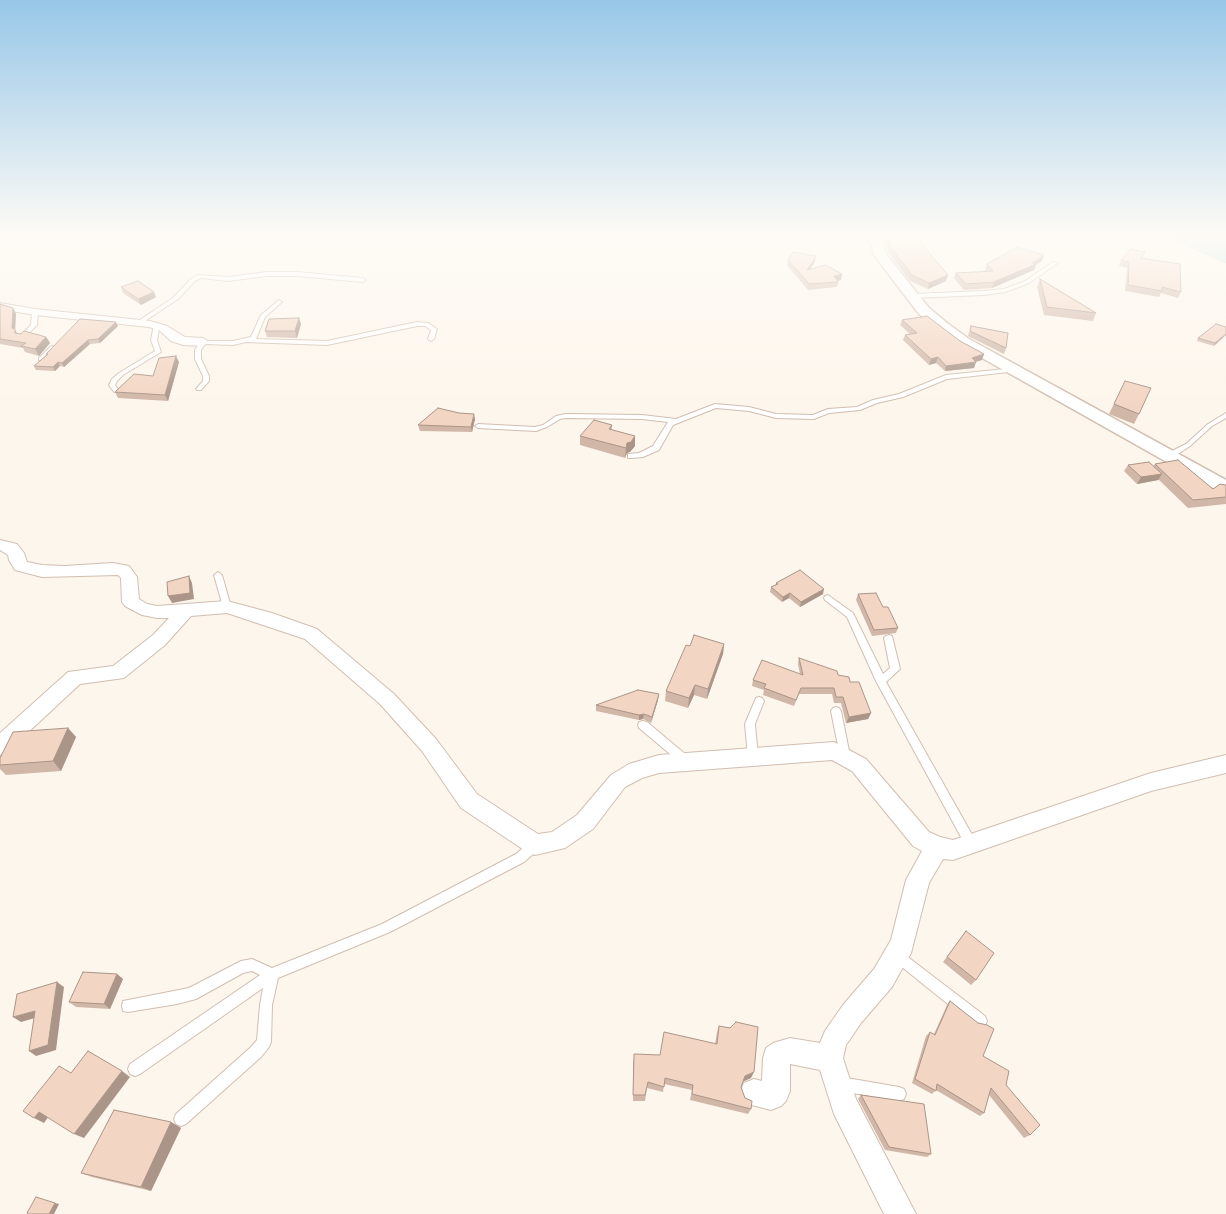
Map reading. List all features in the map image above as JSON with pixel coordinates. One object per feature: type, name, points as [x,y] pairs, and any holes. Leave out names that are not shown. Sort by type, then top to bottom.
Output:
[{"type":"street","points":[[910,293],[924,311],[964,342],[1226,488]]},
{"type":"street","points":[[0,306],[79,320],[140,322],[157,325],[175,338],[183,341],[203,342]]},
{"type":"street","points":[[0,545],[11,548],[16,553],[17,560],[22,566],[42,571],[123,570],[129,576],[131,602],[142,609],[157,612],[227,607],[311,634],[386,699],[429,745],[469,801],[535,845],[557,841],[585,822],[618,781],[636,770],[659,764],[834,751],[859,766],[921,839],[938,847],[953,850],[1151,782],[1226,764]]},
{"type":"street","points":[[0,746],[75,677],[117,674],[159,640],[188,609]]},
{"type":"street","points":[[902,1214],[883,1183],[849,1113],[834,1071],[834,1040],[852,1014],[883,978],[902,944],[918,880],[938,847]]},
{"type":"street","points":[[754,1093],[771,1096],[776,1091],[776,1058],[782,1052],[790,1051],[834,1071]]},
{"type":"lane","points":[[140,322],[181,293]]},
{"type":"lane","points":[[913,296],[986,293]]},
{"type":"lane","points":[[247,340],[256,333],[264,316],[279,302]]},
{"type":"lane","points":[[22,337],[34,325],[35,312]]},
{"type":"lane","points":[[199,389],[206,381],[206,376],[198,359],[198,350],[203,342],[224,344],[247,340],[327,343],[417,324],[426,324],[434,329],[431,339]]},
{"type":"lane","points":[[116,391],[112,385],[114,380],[158,352],[154,340],[157,325]]},
{"type":"lane","points":[[41,359],[55,345]]},
{"type":"lane","points":[[631,456],[640,455],[656,448],[670,424],[675,421],[722,405],[776,416],[814,417],[828,411],[858,409],[875,402],[901,396],[946,377],[1015,370]]},
{"type":"lane","points":[[1169,456],[1188,445],[1210,425],[1226,415]]},
{"type":"lane","points":[[478,426],[536,429],[545,426],[558,417],[566,416],[675,421]]},
{"type":"lane","points":[[218,575],[227,607]]},
{"type":"lane","points":[[828,598],[850,615],[881,681],[971,844]]},
{"type":"lane","points":[[881,681],[895,669],[889,638]]},
{"type":"lane","points":[[753,757],[750,724],[759,701]]},
{"type":"lane","points":[[836,712],[844,756]]},
{"type":"lane","points":[[643,725],[688,763]]},
{"type":"lane","points":[[135,1069],[272,974],[386,928],[520,858],[535,845]]},
{"type":"lane","points":[[896,955],[980,1021]]},
{"type":"lane","points":[[128,1006],[191,994],[241,967],[252,965],[272,974]]},
{"type":"lane","points":[[181,1119],[256,1052],[264,1042],[266,1005],[272,974]]},
{"type":"lane","points":[[834,1071],[899,1094]]},
{"type":"building","points":[[129,293],[153,293],[138,299]]},
{"type":"building","points":[[1043,293],[1062,293],[1096,313],[1047,307]]},
{"type":"building","points":[[0,304],[13,308],[12,328],[15,329],[15,333],[21,334],[24,331],[46,337],[35,349],[21,346],[26,343],[0,339]]},
{"type":"building","points":[[927,316],[960,341],[984,354],[972,358],[976,362],[946,366],[938,357],[931,359],[905,335],[917,333],[902,320]]},
{"type":"building","points":[[299,318],[295,331],[265,331],[269,319]]},
{"type":"building","points":[[80,319],[116,322],[98,339],[88,340],[62,363],[58,362],[53,367],[34,366],[48,354],[46,354]]},
{"type":"building","points":[[1216,324],[1226,327],[1226,334],[1215,343],[1198,338]]},
{"type":"building","points":[[971,326],[1008,333],[1006,348],[972,332],[970,330]]},
{"type":"building","points":[[176,356],[165,395],[115,392],[134,374],[153,376],[159,358]]},
{"type":"building","points":[[1125,381],[1151,388],[1139,414],[1114,404]]},
{"type":"building","points":[[438,408],[474,414],[471,427],[418,425]]},
{"type":"building","points":[[594,420],[612,425],[609,429],[635,436],[631,442],[627,443],[626,448],[580,436]]},
{"type":"building","points":[[1178,460],[1213,489],[1220,484],[1226,485],[1226,497],[1193,500],[1155,464]]},
{"type":"building","points":[[1149,462],[1162,474],[1141,477],[1128,465]]},
{"type":"building","points":[[800,570],[824,589],[801,602],[790,593],[783,597],[771,587],[778,584],[776,583]]},
{"type":"building","points":[[189,576],[190,593],[168,596],[167,582]]},
{"type":"building","points":[[876,593],[883,607],[888,607],[898,628],[874,630],[858,594]]},
{"type":"building","points":[[694,635],[724,644],[708,689],[695,685],[689,698],[666,691],[686,645],[690,646]]},
{"type":"building","points":[[799,658],[837,671],[838,675],[849,677],[850,682],[859,682],[871,713],[849,717],[843,697],[836,697],[834,688],[801,688],[796,700],[764,688],[766,684],[753,680],[762,660],[803,675]]},
{"type":"building","points":[[638,690],[659,694],[652,717],[596,705]]},
{"type":"building","points":[[68,728],[53,761],[0,765],[0,758],[13,732]]},
{"type":"building","points":[[966,931],[994,953],[976,980],[947,957]]},
{"type":"building","points":[[83,972],[117,974],[104,1004],[69,1002]]},
{"type":"building","points":[[57,982],[48,1045],[29,1051],[35,1011],[13,1017],[17,994]]},
{"type":"building","points":[[950,1001],[978,1023],[994,1029],[983,1056],[1009,1071],[1006,1085],[1040,1125],[1030,1135],[991,1088],[984,1113],[937,1084],[936,1091],[915,1079],[930,1032],[935,1035]]},
{"type":"building","points":[[736,1022],[758,1027],[754,1072],[745,1076],[741,1087],[745,1098],[752,1101],[751,1109],[692,1094],[693,1085],[665,1078],[664,1087],[648,1082],[645,1095],[633,1095],[634,1054],[660,1055],[664,1032],[717,1044],[719,1026],[730,1028]]},
{"type":"building","points":[[88,1051],[122,1071],[74,1134],[39,1112],[34,1118],[23,1111],[59,1066],[71,1073]]},
{"type":"building","points":[[861,1095],[924,1104],[931,1154],[889,1147]]},
{"type":"building","points":[[114,1110],[171,1122],[141,1187],[81,1173]]},
{"type":"building","points":[[36,1197],[55,1203],[49,1214],[27,1213]]}]
